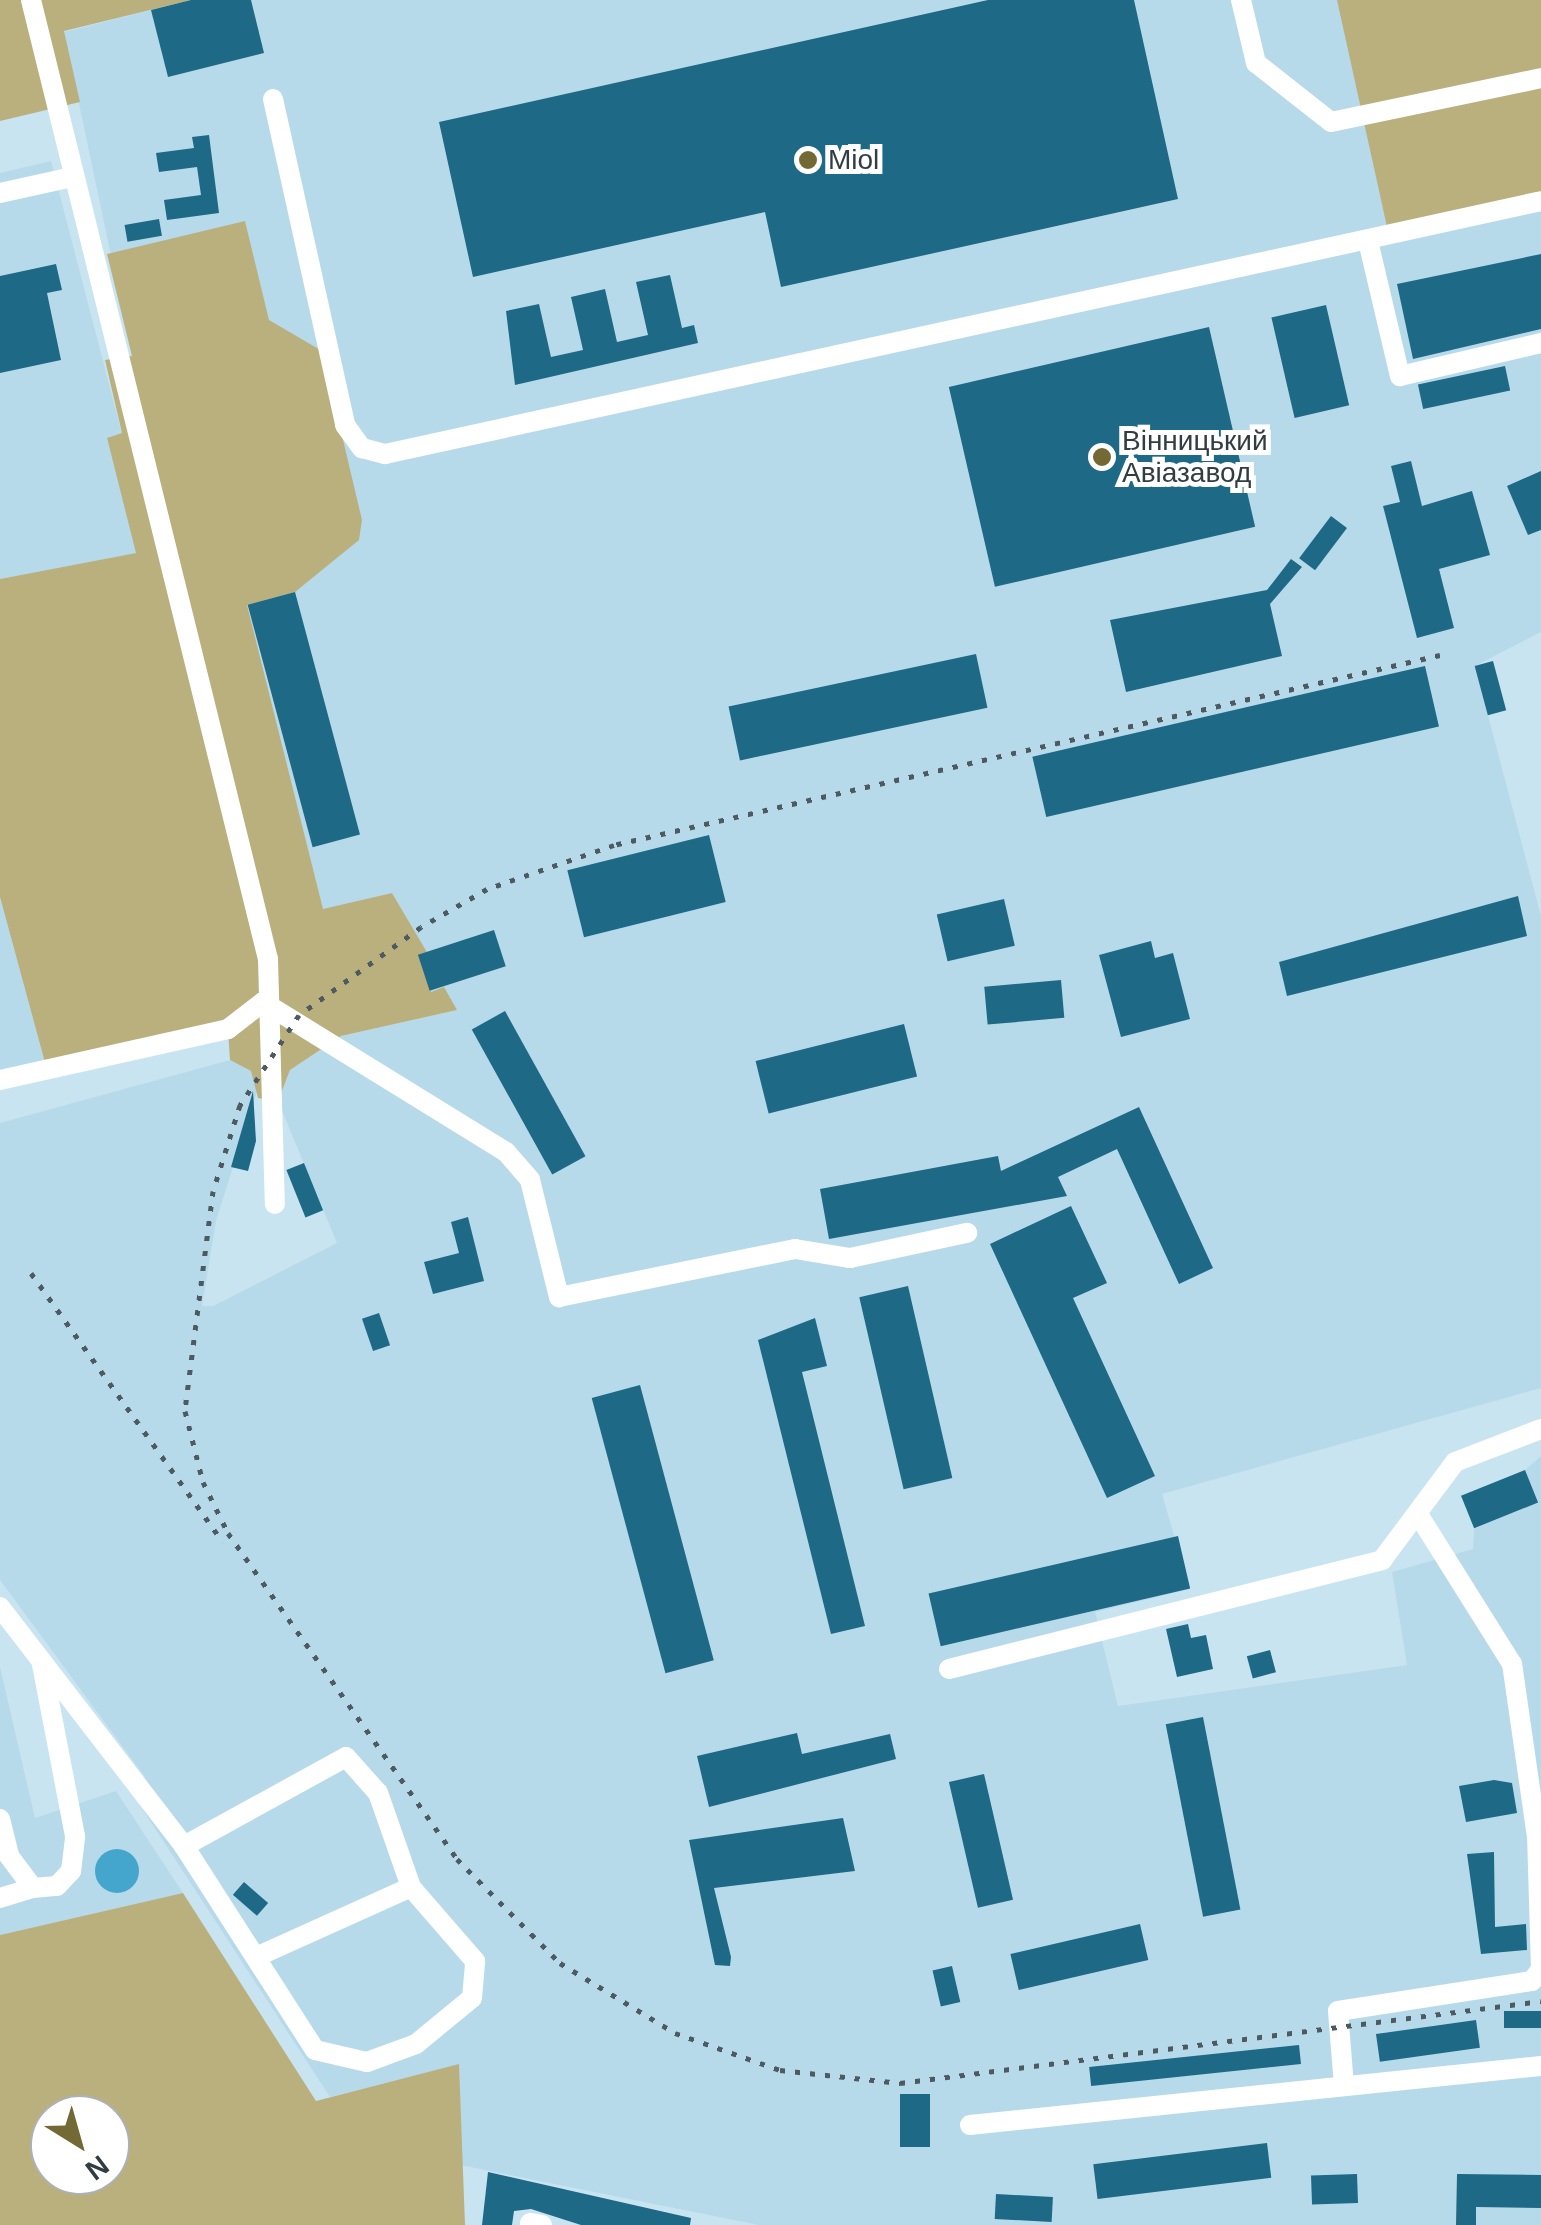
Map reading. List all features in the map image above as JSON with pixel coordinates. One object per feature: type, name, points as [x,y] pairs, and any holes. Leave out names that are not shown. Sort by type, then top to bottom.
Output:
[{"type":"street","points":[[31,0],[268,959],[262,1002],[275,1204]]},
{"type":"street","points":[[1241,0],[1256,63],[1331,122],[1541,78]]},
{"type":"street","points":[[273,99],[345,425],[373,453],[1541,201]]},
{"type":"street","points":[[0,194],[72,177]]},
{"type":"street","points":[[1368,241],[1400,376],[1541,343]]},
{"type":"street","points":[[0,1080],[228,1029],[262,1002]]},
{"type":"street","points":[[262,1002],[506,1152],[530,1180],[559,1297],[795,1249],[850,1258],[968,1233]]},
{"type":"street","points":[[949,1669],[1373,1563],[1398,1549],[1465,1455],[1541,1429]]},
{"type":"street","points":[[1344,2086],[1338,2011],[1532,1981],[1540,1969],[1537,1837],[1512,1664],[1419,1516]]},
{"type":"street","points":[[0,1607],[184,1846],[256,1957],[278,2003],[331,2059],[367,2062],[416,2044],[480,1982],[475,1961],[411,1887],[378,1793],[346,1758],[184,1846]]},
{"type":"street","points":[[0,1898],[32,1888],[57,1886],[71,1872],[75,1836],[41,1660]]},
{"type":"street","points":[[0,1819],[9,1856],[32,1888]]},
{"type":"street","points":[[256,1957],[411,1887]]},
{"type":"street","points":[[970,2125],[1541,2066]]},
{"type":"shaded area","points":[[0,0],[191,0],[64,31],[80,102],[0,121]]},
{"type":"shaded area","points":[[191,0],[1541,0],[1541,632],[1475,666],[1541,916],[1541,1388],[1162,1494],[1190,1589],[1095,1612],[1118,1706],[1407,1665],[1392,1572],[1473,1549],[1474,1529],[1538,1502],[1525,1470],[1541,1456],[1541,2225],[759,2225],[460,2165],[458,2065],[330,2097],[130,1790],[145,1777],[0,1580],[0,1123],[230,1060],[251,1071],[259,1085],[216,1221],[202,1306],[213,1306],[337,1243],[278,1101],[290,1070],[341,1036],[457,1010],[431,992],[419,957],[427,953],[392,893],[323,910],[132,356],[64,32]]},
{"type":"shaded area","points":[[1337,0],[1541,0],[1541,201],[1389,236]]},
{"type":"shaded area","points":[[51,161],[122,434],[107,439],[137,553],[0,579],[0,173]]},
{"type":"shaded area","points":[[245,221],[269,320],[322,351],[362,520],[359,540],[295,592],[247,605],[323,909],[392,893],[428,954],[419,957],[431,992],[444,987],[457,1010],[341,1036],[290,1070],[278,1101],[258,1098],[251,1071],[230,1060],[228,1030],[47,1070],[0,897],[0,579],[136,553],[107,438],[122,433],[105,360],[132,356],[107,254]]},
{"type":"shaded area","points":[[0,897],[47,1070],[0,1080]]},
{"type":"shaded area","points":[[0,1667],[35,1818],[116,1791],[183,1893],[0,1935]]},
{"type":"shaded area","points":[[183,1893],[316,2101],[459,2064],[465,2225],[0,2225],[0,1935]]},
{"type":"water","points":[[117,1849],[133,1855],[139,1871],[133,1887],[117,1893],[101,1887],[95,1871],[101,1855]]},
{"type":"building","points":[[191,0],[251,0],[264,53],[168,77],[151,10]]},
{"type":"building","name":"Miol","points":[[988,0],[1134,0],[1178,199],[781,287],[765,212],[473,277],[439,122]]},
{"type":"building","points":[[209,135],[219,213],[167,220],[164,200],[201,195],[197,167],[159,172],[156,153],[194,148],[192,137]]},
{"type":"building","points":[[159,219],[162,236],[127,242],[125,225]]},
{"type":"building","points":[[1541,254],[1541,329],[1413,359],[1397,284]]},
{"type":"building","points":[[56,264],[62,290],[47,293],[61,360],[0,373],[0,276]]},
{"type":"building","points":[[670,275],[682,328],[694,325],[698,343],[515,385],[506,311],[539,304],[551,357],[583,350],[571,297],[605,289],[617,342],[648,335],[636,282]]},
{"type":"building","points":[[1326,305],[1349,405],[1295,418],[1271,318]]},
{"type":"building","name":"Вінницький Авіазавод","points":[[1209,327],[1255,527],[995,587],[949,387]]},
{"type":"building","points":[[1505,366],[1510,390],[1423,409],[1418,385]]},
{"type":"building","points":[[1411,461],[1422,506],[1472,491],[1490,555],[1439,569],[1454,628],[1417,638],[1383,506],[1400,502],[1391,466]]},
{"type":"building","points":[[1541,471],[1541,530],[1528,535],[1507,486]]},
{"type":"building","points":[[1331,516],[1347,528],[1315,570],[1299,558]]},
{"type":"building","points":[[1291,559],[1302,567],[1270,604],[1282,656],[1126,692],[1110,620],[1267,590]]},
{"type":"building","points":[[295,592],[360,834],[313,847],[248,605]]},
{"type":"building","points":[[976,654],[987,708],[740,760],[729,707]]},
{"type":"building","points":[[1493,661],[1506,710],[1488,715],[1475,666]]},
{"type":"building","points":[[1425,666],[1439,726],[1046,817],[1032,757]]},
{"type":"building","points":[[709,835],[726,902],[584,937],[567,870]]},
{"type":"building","points":[[1518,896],[1527,936],[1287,996],[1279,962]]},
{"type":"building","points":[[1004,899],[1015,946],[948,961],[937,915]]},
{"type":"building","points":[[494,930],[506,966],[430,991],[418,955]]},
{"type":"building","points":[[1151,941],[1155,958],[1173,953],[1190,1019],[1121,1037],[1099,955]]},
{"type":"building","points":[[1061,980],[1064,1018],[988,1025],[984,987]]},
{"type":"building","points":[[505,1011],[585,1156],[552,1175],[472,1029]]},
{"type":"building","points":[[904,1024],[917,1076],[769,1113],[756,1061]]},
{"type":"building","points":[[253,1091],[256,1141],[248,1171],[231,1167]]},
{"type":"building","points":[[1139,1107],[1213,1268],[1179,1284],[1117,1149],[1058,1177],[1067,1196],[829,1239],[820,1189],[998,1156],[1001,1171]]},
{"type":"building","points":[[304,1163],[323,1210],[305,1217],[286,1170]]},
{"type":"building","points":[[1071,1206],[1107,1283],[1073,1298],[1155,1476],[1107,1498],[990,1244]]},
{"type":"building","points":[[468,1217],[484,1281],[433,1294],[424,1262],[459,1253],[451,1222]]},
{"type":"building","points":[[908,1286],[952,1478],[904,1489],[859,1297]]},
{"type":"building","points":[[379,1313],[390,1345],[373,1351],[362,1319]]},
{"type":"building","points":[[815,1318],[827,1366],[802,1372],[865,1626],[831,1634],[758,1340]]},
{"type":"building","points":[[640,1385],[714,1660],[665,1673],[592,1398]]},
{"type":"building","points":[[1525,1470],[1538,1502],[1474,1528],[1461,1496]]},
{"type":"building","points":[[1178,1536],[1190,1589],[941,1646],[929,1594]]},
{"type":"building","points":[[1188,1624],[1191,1638],[1206,1635],[1213,1669],[1177,1677],[1166,1629]]},
{"type":"building","points":[[1270,1650],[1276,1672],[1253,1678],[1247,1656]]},
{"type":"building","points":[[1203,1717],[1240,1909],[1203,1917],[1166,1724]]},
{"type":"building","points":[[797,1733],[802,1754],[890,1734],[896,1759],[709,1807],[697,1756]]},
{"type":"building","points":[[984,1774],[1013,1900],[978,1908],[949,1782]]},
{"type":"building","points":[[1494,1780],[1512,1783],[1517,1813],[1466,1822],[1459,1786]]},
{"type":"building","points":[[843,1818],[855,1871],[714,1888],[731,1957],[730,1966],[715,1965],[689,1840]]},
{"type":"building","points":[[1494,1852],[1495,1927],[1526,1924],[1527,1950],[1481,1954],[1467,1854]]},
{"type":"building","points":[[244,1882],[268,1903],[257,1916],[233,1895]]},
{"type":"building","points":[[1140,1924],[1148,1960],[1019,1990],[1010,1954]]},
{"type":"building","points":[[952,1966],[960,2002],[941,2007],[933,1970]]},
{"type":"building","points":[[1504,2011],[1541,2011],[1541,2028],[1504,2028]]},
{"type":"building","points":[[1476,2020],[1480,2048],[1380,2062],[1376,2034]]},
{"type":"building","points":[[1299,2045],[1301,2064],[1091,2086],[1089,2067]]},
{"type":"building","points":[[900,2094],[930,2094],[930,2147],[900,2147]]},
{"type":"building","points":[[1267,2143],[1271,2178],[1098,2199],[1093,2164]]},
{"type":"building","points":[[488,2172],[691,2218],[690,2225],[581,2225],[531,2209],[514,2211],[512,2225],[482,2225]]},
{"type":"building","points":[[1357,2174],[1358,2203],[1312,2205],[1311,2176]]},
{"type":"building","points":[[1457,2174],[1541,2175],[1541,2208],[1476,2207],[1476,2225],[1456,2225]]},
{"type":"building","points":[[996,2194],[1053,2197],[1052,2222],[995,2219]]},
{"type":"railway","points":[[1440,655],[614,845],[487,889],[421,927],[299,1015],[240,1105],[213,1191],[185,1411],[203,1482],[228,1533],[457,1859],[560,1963],[675,2033],[780,2070],[900,2083],[1541,2001]]},
{"type":"railway","points":[[31,1273],[223,1542]]},
{"type":"place","name":"Miol","points":[[808,160]]},
{"type":"place","name":"Вінницький Авіазавод","points":[[1102,457]]}]
